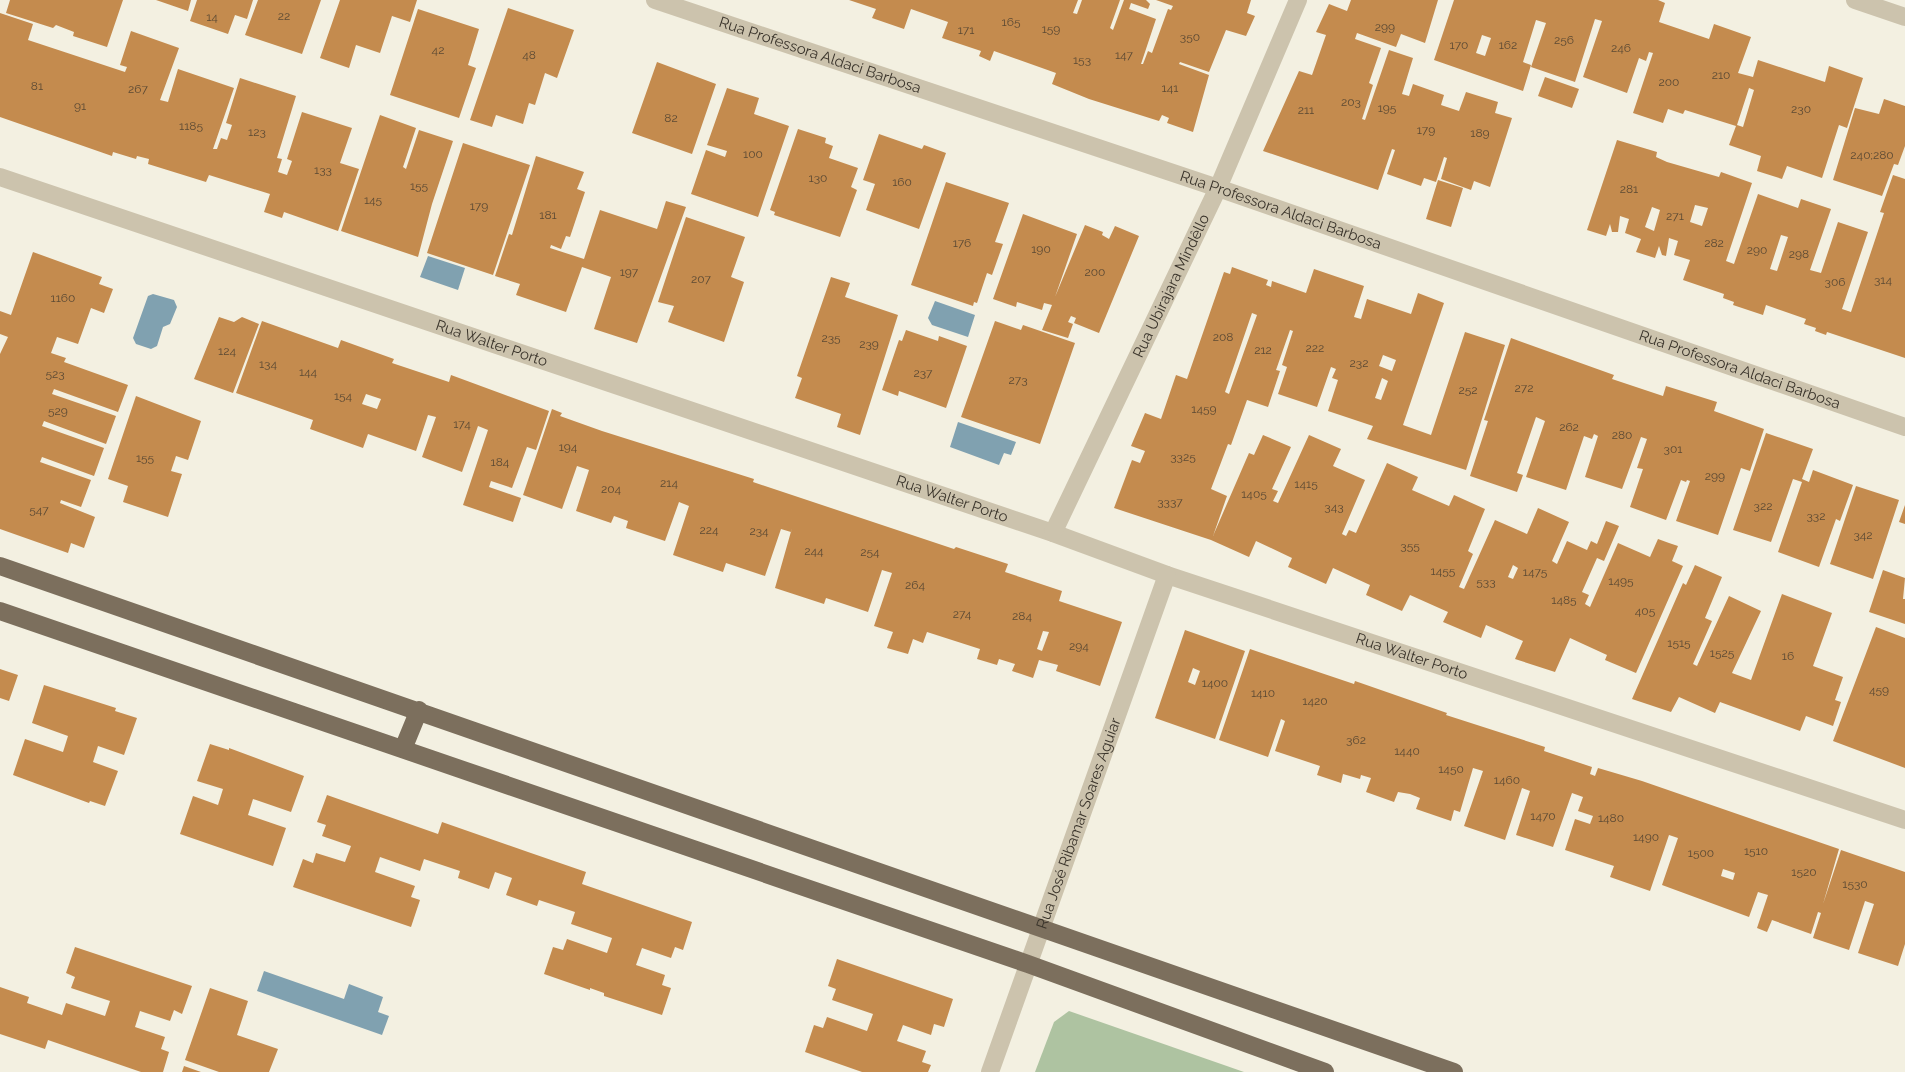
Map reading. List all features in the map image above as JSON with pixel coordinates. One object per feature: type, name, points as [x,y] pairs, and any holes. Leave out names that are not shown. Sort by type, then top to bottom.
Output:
[{"type":"main road","points":[[0,566],[1454,1072]]},
{"type":"main road","points":[[0,611],[1028,964],[1325,1072]]},
{"type":"main road","points":[[403,749],[419,710]]},
{"type":"street","name":"Rua Professora Aldaci Barbosa","points":[[655,0],[1218,188],[1905,427]]},
{"type":"street","name":"Rua Ubirajara Mindêllo","points":[[1053,533],[1218,188],[1298,0]]},
{"type":"street","points":[[1855,0],[1905,17]]},
{"type":"street","name":"Rua Walter Porto","points":[[0,177],[1053,533],[1167,575],[1905,820]]},
{"type":"street","name":"Rua José Ribamar Soares Aguiar","points":[[990,1072],[1167,575]]},
{"type":"green space","points":[[1069,1011],[1244,1072],[1035,1072],[1054,1022]]},
{"type":"water","points":[[428,256],[465,268],[458,290],[420,277]]},
{"type":"water","points":[[153,294],[174,300],[177,307],[170,324],[163,327],[157,346],[151,349],[136,344],[133,338],[148,296]]},
{"type":"water","points":[[935,301],[975,315],[968,337],[932,325],[928,318]]},
{"type":"water","points":[[958,422],[1016,442],[1011,455],[1004,453],[999,465],[950,447]]},
{"type":"water","points":[[264,971],[344,999],[349,984],[383,997],[378,1012],[389,1016],[382,1035],[257,991]]},
{"type":"building","points":[[10,0],[123,0],[107,47],[73,36],[74,32],[56,25],[53,28],[6,13]]},
{"type":"building","points":[[156,0],[191,0],[188,11]]},
{"type":"building","points":[[197,0],[253,0],[247,19],[235,15],[228,34],[190,21]]},
{"type":"building","points":[[258,0],[321,0],[302,54],[245,35]]},
{"type":"building","points":[[340,0],[417,0],[410,22],[392,16],[380,53],[356,45],[349,68],[320,58]]},
{"type":"building","points":[[849,0],[1078,0],[1073,13],[1077,14],[1082,0],[1120,0],[1110,28],[1113,30],[1124,0],[1146,0],[1150,4],[1148,9],[1131,3],[1129,9],[1156,19],[1141,64],[1148,51],[1152,53],[1168,9],[1171,10],[1173,6],[1156,0],[1251,0],[1247,13],[1255,16],[1246,36],[1226,30],[1209,72],[1180,62],[1179,64],[1209,75],[1193,132],[1167,123],[1169,118],[1162,115],[1159,121],[1089,99],[1052,84],[1056,73],[994,51],[990,61],[979,56],[981,51],[942,38],[948,22],[911,9],[904,29],[872,18],[876,9]]},
{"type":"building","points":[[1351,0],[1438,0],[1425,43],[1401,34],[1396,47],[1357,33],[1355,39],[1381,48],[1369,83],[1373,85],[1362,119],[1365,120],[1389,50],[1413,58],[1402,94],[1409,96],[1413,84],[1444,95],[1441,105],[1459,111],[1466,92],[1498,102],[1495,113],[1512,118],[1490,187],[1474,181],[1471,190],[1441,179],[1447,158],[1444,157],[1436,182],[1424,178],[1421,186],[1387,174],[1395,150],[1392,149],[1378,190],[1263,151],[1299,71],[1312,75],[1326,35],[1316,32],[1329,4],[1347,11]]},
{"type":"building","points":[[1454,0],[1658,0],[1665,3],[1659,22],[1709,39],[1714,24],[1751,37],[1738,73],[1753,77],[1758,60],[1825,82],[1829,66],[1863,78],[1847,128],[1839,125],[1822,178],[1787,166],[1782,179],[1757,171],[1761,156],[1729,145],[1736,126],[1685,110],[1683,114],[1668,109],[1663,123],[1633,113],[1653,53],[1649,52],[1646,61],[1639,58],[1627,93],[1583,77],[1602,21],[1595,19],[1575,82],[1531,67],[1546,23],[1536,20],[1523,62],[1531,65],[1523,91],[1434,60]],"holes":[[[1482,35],[1491,38],[1485,56],[1476,53]],[[1749,88],[1754,90],[1743,127],[1737,125]]]},
{"type":"building","points":[[508,8],[574,30],[557,78],[545,73],[535,105],[529,103],[523,124],[496,115],[492,127],[470,120]]},
{"type":"building","points":[[418,9],[479,29],[468,65],[476,68],[459,118],[390,95]]},
{"type":"building","points":[[0,13],[33,24],[28,40],[125,72],[127,67],[120,65],[131,31],[179,48],[160,100],[168,102],[178,69],[234,88],[213,149],[217,149],[221,138],[227,140],[232,125],[226,123],[240,78],[296,96],[277,158],[282,159],[278,172],[287,175],[292,161],[287,159],[302,112],[352,128],[340,163],[359,169],[338,231],[284,212],[282,218],[264,212],[270,194],[209,175],[206,182],[148,164],[149,159],[137,156],[136,159],[113,152],[112,156],[0,117]]},
{"type":"building","points":[[657,62],[716,84],[692,154],[632,133]]},
{"type":"building","points":[[1545,77],[1579,89],[1572,108],[1538,96]]},
{"type":"building","points":[[727,88],[759,98],[754,114],[789,126],[758,217],[691,194],[706,150],[725,157],[727,151],[707,145]]},
{"type":"building","points":[[1884,99],[1905,106],[1905,146],[1898,165],[1894,164],[1882,196],[1833,180],[1855,108],[1879,114]]},
{"type":"building","points":[[380,115],[416,128],[403,167],[406,169],[419,130],[453,141],[432,204],[418,257],[341,231]]},
{"type":"building","points":[[798,129],[826,138],[825,143],[833,146],[829,158],[858,168],[851,187],[857,190],[840,237],[774,215],[775,212],[770,210]]},
{"type":"building","points":[[879,134],[922,149],[924,145],[946,153],[919,229],[866,210],[875,184],[863,180]]},
{"type":"building","points":[[1617,140],[1657,152],[1656,157],[1667,162],[1719,177],[1721,172],[1752,183],[1726,261],[1734,264],[1758,194],[1798,208],[1801,199],[1831,209],[1810,270],[1821,273],[1838,222],[1868,232],[1842,309],[1851,312],[1884,213],[1880,212],[1893,175],[1905,179],[1905,358],[1827,332],[1826,335],[1815,331],[1816,328],[1804,324],[1806,319],[1766,305],[1763,315],[1733,305],[1734,302],[1723,298],[1724,294],[1683,280],[1690,260],[1674,255],[1678,241],[1669,238],[1666,256],[1662,255],[1659,246],[1655,258],[1636,252],[1641,239],[1625,233],[1629,219],[1620,216],[1618,232],[1612,232],[1610,224],[1606,236],[1587,230]],"holes":[[[1695,205],[1708,208],[1702,226],[1690,222]],[[1652,207],[1660,210],[1654,231],[1645,227]],[[1781,235],[1788,237],[1777,271],[1770,269]]]},
{"type":"building","points":[[463,143],[530,165],[493,275],[427,253]]},
{"type":"building","points":[[536,156],[584,172],[577,189],[585,192],[570,237],[566,236],[561,249],[551,245],[550,248],[584,259],[600,210],[657,229],[666,201],[686,207],[637,343],[594,329],[611,277],[582,267],[566,312],[516,295],[520,284],[495,276],[509,234],[512,235]]},
{"type":"building","points":[[1438,180],[1463,188],[1451,227],[1426,219]]},
{"type":"building","points":[[946,182],[1009,203],[995,242],[1003,244],[992,275],[987,273],[977,303],[974,302],[973,306],[911,285]]},
{"type":"building","points":[[1023,214],[1077,234],[1055,297],[1085,225],[1103,232],[1102,235],[1109,239],[1115,226],[1139,236],[1099,333],[1074,323],[1076,318],[1071,316],[1068,322],[1073,324],[1068,338],[1042,330],[1052,305],[1044,303],[1042,310],[1017,302],[1016,307],[993,299]]},
{"type":"building","points":[[686,217],[745,237],[731,277],[744,282],[724,342],[668,322],[674,306],[658,302]]},
{"type":"building","points":[[33,252],[102,277],[99,284],[113,289],[104,313],[91,308],[78,344],[57,337],[51,353],[66,358],[64,362],[128,385],[118,412],[54,389],[52,394],[116,416],[106,444],[44,421],[42,426],[104,448],[94,476],[42,457],[40,462],[91,480],[81,507],[61,500],[60,503],[95,517],[84,548],[71,543],[68,553],[0,529],[0,354],[8,337],[0,334],[0,311],[11,315]]},
{"type":"building","points":[[1232,267],[1268,280],[1266,285],[1271,287],[1272,281],[1306,293],[1314,269],[1364,286],[1354,317],[1361,319],[1367,299],[1411,314],[1418,293],[1444,303],[1403,425],[1431,435],[1465,332],[1505,345],[1466,470],[1367,439],[1373,426],[1328,411],[1338,380],[1332,378],[1336,369],[1331,367],[1317,407],[1278,394],[1287,367],[1282,365],[1293,331],[1290,330],[1276,370],[1280,371],[1268,407],[1247,400],[1231,445],[1228,444],[1211,489],[1227,496],[1213,536],[1249,453],[1254,455],[1263,435],[1291,447],[1272,489],[1278,491],[1273,501],[1278,503],[1309,435],[1341,449],[1333,466],[1365,480],[1342,534],[1346,536],[1349,530],[1356,533],[1387,463],[1418,477],[1412,490],[1449,506],[1454,495],[1485,509],[1468,551],[1473,554],[1459,587],[1464,589],[1495,520],[1527,534],[1538,508],[1569,522],[1552,561],[1557,564],[1567,541],[1587,550],[1591,541],[1597,544],[1606,521],[1619,526],[1604,561],[1597,558],[1582,592],[1589,595],[1585,604],[1590,607],[1618,543],[1650,557],[1658,539],[1678,546],[1672,561],[1683,566],[1636,673],[1605,660],[1607,655],[1570,638],[1555,672],[1515,659],[1523,641],[1486,625],[1481,638],[1443,622],[1448,612],[1410,595],[1402,611],[1366,595],[1370,585],[1333,568],[1326,584],[1288,567],[1292,558],[1256,541],[1249,557],[1211,540],[1114,508],[1132,460],[1140,463],[1145,451],[1131,446],[1145,413],[1161,419],[1176,375],[1187,379],[1224,272],[1230,274]],"holes":[[[1252,313],[1257,315],[1229,394],[1225,392]],[[1383,355],[1396,360],[1392,371],[1379,366]],[[1382,378],[1388,381],[1381,400],[1375,398]],[[1513,565],[1518,568],[1513,579],[1508,577]]]},
{"type":"building","points":[[831,277],[850,283],[845,297],[898,315],[860,435],[837,427],[841,414],[795,398],[802,378],[797,376]]},
{"type":"building","points":[[219,317],[234,322],[242,317],[259,324],[233,393],[194,379]]},
{"type":"building","points":[[262,321],[338,348],[341,340],[394,359],[392,363],[449,382],[451,375],[549,411],[536,450],[527,447],[512,488],[491,481],[489,487],[521,498],[513,522],[463,505],[488,430],[478,426],[462,472],[422,457],[436,417],[428,415],[416,451],[368,434],[363,448],[310,429],[313,420],[236,393]],"holes":[[[366,394],[381,399],[377,409],[362,404]]]},
{"type":"building","points":[[995,321],[1021,330],[1023,325],[1075,343],[1040,444],[961,417]]},
{"type":"building","points":[[906,330],[938,341],[939,336],[967,346],[946,408],[899,391],[898,396],[882,390],[899,340],[902,341]]},
{"type":"building","points":[[1511,338],[1614,375],[1612,379],[1663,396],[1666,386],[1717,402],[1714,411],[1764,429],[1750,471],[1741,468],[1718,535],[1676,521],[1690,481],[1687,480],[1686,482],[1681,480],[1666,520],[1630,507],[1643,469],[1637,468],[1647,439],[1641,437],[1622,489],[1585,477],[1598,436],[1594,434],[1592,439],[1584,436],[1566,490],[1526,477],[1545,421],[1536,417],[1517,473],[1523,475],[1517,492],[1470,476],[1488,421],[1484,420]]},
{"type":"building","points":[[136,396],[201,421],[188,460],[176,456],[171,471],[182,474],[168,517],[123,502],[128,486],[108,479]]},
{"type":"building","points":[[552,409],[562,413],[560,416],[602,431],[754,479],[753,482],[954,549],[956,547],[1008,564],[1005,572],[1062,591],[1059,601],[1122,622],[1100,686],[1056,671],[1058,665],[1039,660],[1033,678],[1012,671],[1015,664],[999,659],[997,665],[977,659],[980,649],[927,632],[923,643],[913,639],[908,654],[887,648],[893,632],[874,626],[892,573],[882,570],[868,612],[826,598],[824,604],[775,588],[791,532],[781,529],[765,576],[726,563],[723,572],[673,555],[689,506],[679,502],[665,541],[626,528],[628,521],[614,516],[611,523],[576,511],[589,470],[577,466],[562,509],[523,495]],"holes":[[[1043,631],[1049,632],[1042,651],[1037,649]]]},
{"type":"building","points":[[1766,433],[1813,449],[1802,479],[1809,482],[1813,470],[1853,485],[1840,521],[1836,519],[1819,567],[1778,552],[1802,482],[1793,479],[1771,542],[1733,530]]},
{"type":"building","points":[[1856,486],[1899,500],[1873,579],[1830,564]]},
{"type":"building","points":[[1905,505],[1905,524],[1899,522]]},
{"type":"building","points":[[1695,565],[1722,577],[1705,618],[1712,621],[1693,664],[1697,666],[1729,596],[1761,611],[1732,673],[1751,680],[1782,594],[1832,613],[1813,666],[1843,677],[1835,700],[1841,702],[1833,726],[1806,716],[1800,731],[1720,702],[1715,713],[1679,697],[1671,712],[1632,699],[1683,583],[1686,585]]},
{"type":"building","points":[[1883,570],[1905,578],[1903,599],[1905,599],[1905,624],[1869,612]]},
{"type":"building","points":[[1876,627],[1905,638],[1905,768],[1833,741]]},
{"type":"building","points":[[1185,630],[1245,651],[1215,739],[1155,718]],"holes":[[[1193,668],[1200,671],[1195,685],[1188,682]]]},
{"type":"building","points":[[1250,649],[1354,684],[1355,681],[1447,713],[1446,715],[1545,747],[1544,751],[1592,767],[1590,774],[1595,776],[1598,768],[1642,781],[1839,849],[1823,904],[1841,850],[1905,872],[1905,944],[1898,966],[1858,953],[1874,904],[1865,901],[1849,950],[1813,938],[1821,913],[1818,912],[1811,934],[1772,920],[1767,932],[1757,928],[1768,895],[1758,892],[1749,917],[1662,885],[1678,838],[1669,835],[1650,891],[1610,877],[1614,866],[1565,850],[1575,819],[1590,824],[1593,816],[1578,811],[1583,797],[1572,793],[1553,847],[1516,835],[1530,791],[1522,788],[1505,840],[1464,826],[1483,771],[1473,768],[1460,812],[1454,810],[1451,821],[1416,809],[1420,798],[1410,794],[1398,792],[1394,802],[1366,792],[1371,778],[1361,775],[1360,779],[1343,774],[1341,783],[1317,775],[1320,766],[1275,751],[1285,721],[1281,719],[1268,757],[1219,740]],"holes":[[[1723,869],[1735,873],[1733,880],[1721,876]]]},
{"type":"building","points":[[0,669],[18,675],[9,701],[0,698]]},
{"type":"building","points":[[44,685],[116,708],[115,711],[137,718],[124,755],[98,746],[93,762],[118,771],[105,806],[90,801],[89,803],[13,775],[25,739],[63,752],[68,736],[32,723]]},
{"type":"building","points":[[210,744],[229,750],[229,748],[304,776],[291,812],[253,799],[248,815],[286,828],[273,866],[180,834],[193,796],[218,805],[223,789],[197,781]]},
{"type":"building","points":[[327,795],[438,834],[442,822],[586,872],[582,884],[692,922],[683,950],[675,947],[671,958],[642,948],[636,965],[665,975],[662,985],[671,988],[662,1015],[604,996],[604,993],[590,988],[590,990],[544,974],[553,947],[563,950],[567,939],[607,953],[612,938],[571,924],[575,912],[539,900],[537,906],[506,895],[512,878],[495,872],[489,889],[458,878],[460,871],[424,859],[420,871],[380,857],[375,872],[415,886],[411,897],[420,900],[411,927],[293,887],[303,859],[313,863],[316,853],[345,862],[351,846],[322,836],[326,825],[317,822]]},
{"type":"building","points":[[75,947],[192,986],[182,1014],[174,1010],[170,1021],[140,1011],[135,1027],[165,1037],[161,1049],[169,1052],[163,1072],[141,1072],[48,1040],[45,1049],[0,1034],[0,987],[29,997],[27,1003],[62,1015],[66,1003],[105,1016],[110,1001],[71,988],[75,977],[66,973]]},
{"type":"building","points":[[837,959],[953,999],[944,1027],[934,1024],[931,1035],[903,1025],[897,1041],[926,1051],[922,1062],[931,1065],[928,1072],[862,1072],[805,1052],[814,1025],[823,1028],[827,1017],[867,1031],[873,1014],[832,1000],[836,989],[828,986]]},
{"type":"building","points":[[210,988],[248,1001],[237,1035],[278,1049],[269,1072],[219,1072],[185,1060]]},
{"type":"building","points":[[184,1066],[201,1072],[182,1072]]}]
